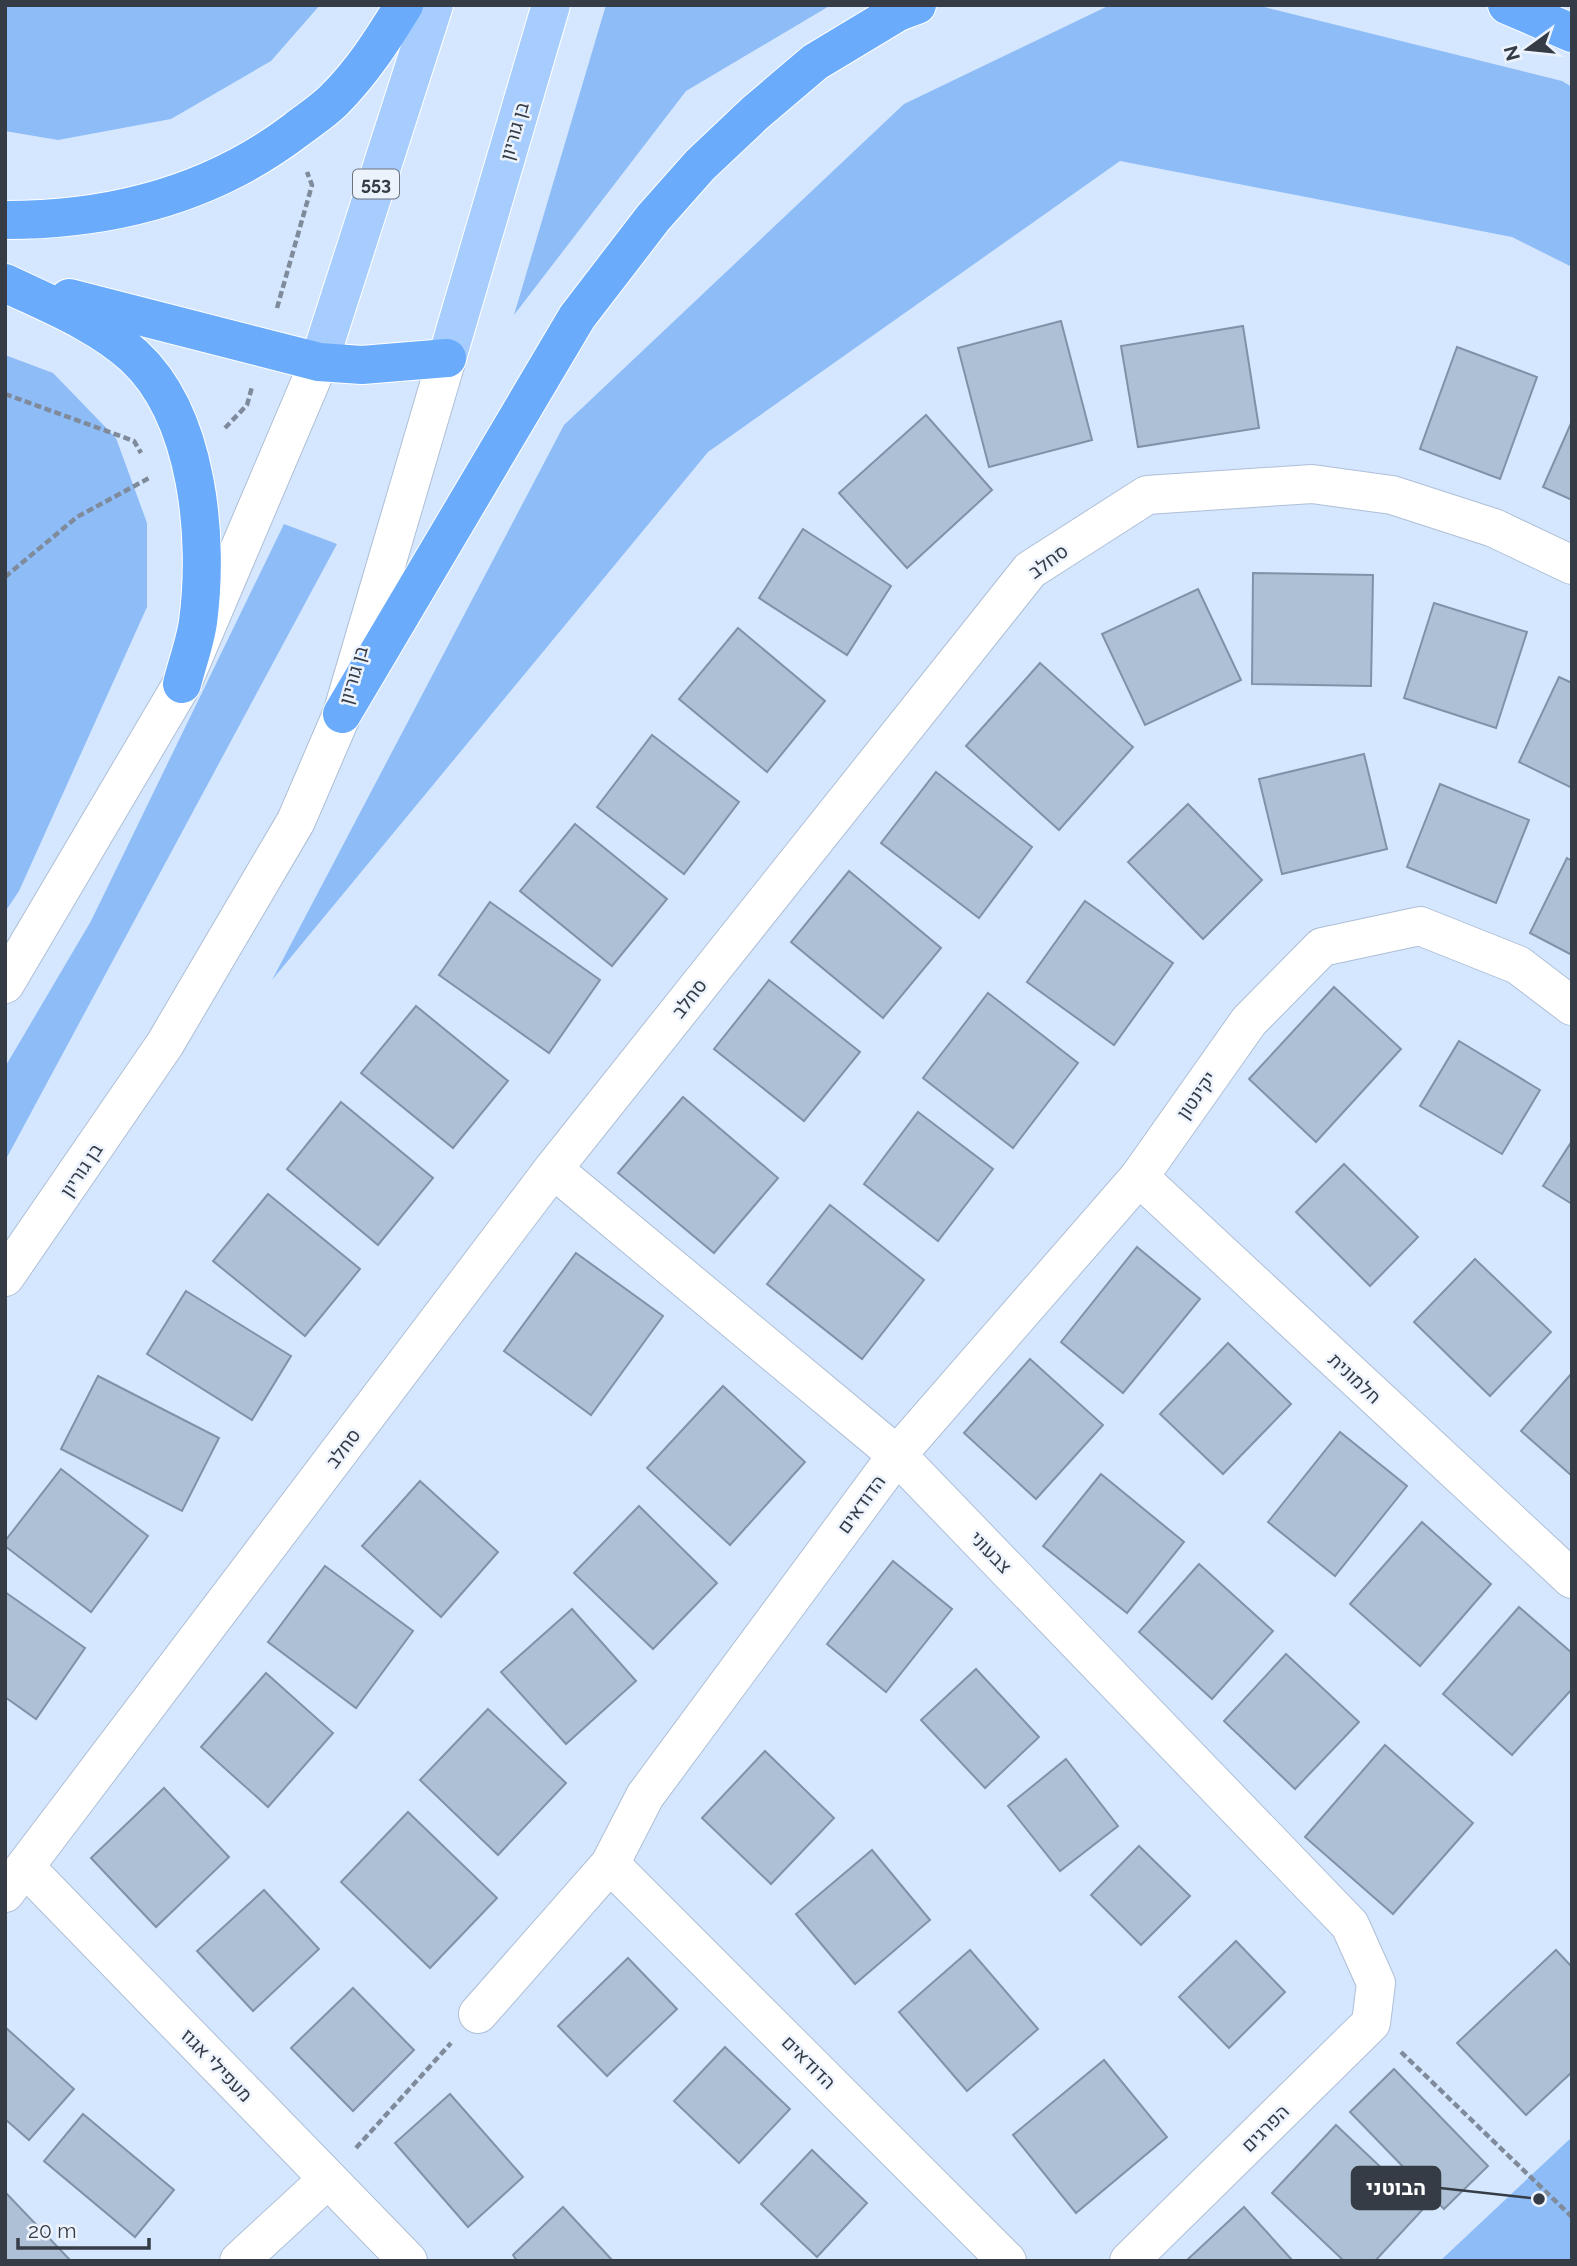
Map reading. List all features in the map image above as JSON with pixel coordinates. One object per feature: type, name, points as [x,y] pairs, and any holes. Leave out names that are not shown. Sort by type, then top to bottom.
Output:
[{"type":"highway","points":[[5,220],[58,220],[123,210],[164,199],[223,176],[273,148],[333,102],[372,58],[404,5]]},
{"type":"highway","points":[[342,714],[577,317],[653,218],[709,156],[815,62],[898,12],[917,5]]},
{"type":"highway","points":[[1507,5],[1572,33]]},
{"type":"highway","points":[[5,282],[319,362],[362,365],[447,358]]},
{"type":"highway","points":[[5,282],[97,328],[135,357],[164,393],[183,439],[199,506],[203,562],[198,624],[182,684]]},
{"type":"main road","name":"553","points":[[319,362],[433,5]]},
{"type":"main road","name":"בן גוריון","points":[[447,358],[551,5]]},
{"type":"street","name":"בן גוריון","points":[[5,1277],[165,1044],[296,821],[342,714],[447,358]]},
{"type":"street","points":[[5,984],[182,684],[319,362]]},
{"type":"street","name":"סחלב","points":[[16,1881],[553,1169],[1030,570],[1147,495],[1312,484],[1392,495],[1494,528],[1572,565]]},
{"type":"street","name":"יקינטון","points":[[897,1455],[1139,1177],[1250,1021],[1322,947],[1420,926],[1518,965],[1572,1006]]},
{"type":"street","name":"צבעוני","points":[[553,1169],[897,1455],[1350,1924],[1376,1983],[1371,2024]]},
{"type":"street","name":"חלמונית","points":[[1139,1177],[1572,1579]]},
{"type":"street","name":"הדודאים","points":[[478,2014],[610,1864],[645,1796],[897,1455]]},
{"type":"street","name":"הדודאים","points":[[610,1864],[1007,2261]]},
{"type":"street","name":"מעפילי אגוז","points":[[16,1881],[328,2179],[408,2261]]},
{"type":"street","name":"הפרגים","points":[[1129,2261],[1371,2024]]},
{"type":"street","points":[[239,2261],[328,2179]]},
{"type":"path","points":[[5,394],[134,441],[149,463]]},
{"type":"path","points":[[328,2179],[478,2014]]},
{"type":"path","points":[[1371,2024],[1572,2217]]},
{"type":"shaded area","points":[[5,5],[320,5],[271,61],[171,119],[58,140],[5,131]]},
{"type":"shaded area","points":[[606,5],[831,5],[686,91],[514,315]]},
{"type":"shaded area","points":[[1110,5],[1256,5],[1562,81],[1572,87],[1572,267],[1512,237],[1120,161],[708,452],[272,980],[564,425],[904,104]]},
{"type":"shaded area","points":[[5,355],[53,373],[116,438],[147,523],[147,607],[19,891],[5,912]]},
{"type":"shaded area","points":[[284,524],[337,544],[5,1161],[5,1067],[91,921]]},
{"type":"shaded area","points":[[1572,2137],[1572,2261],[1440,2261]]},
{"type":"building","points":[[1061,321],[1092,440],[989,467],[958,348]]},
{"type":"building","points":[[1243,326],[1259,428],[1138,447],[1121,346]]},
{"type":"building","points":[[1457,347],[1537,377],[1500,479],[1420,449]]},
{"type":"building","points":[[926,415],[992,490],[907,568],[839,493]]},
{"type":"building","points":[[1572,421],[1572,500],[1543,487]]},
{"type":"building","points":[[803,529],[891,586],[847,655],[759,598]]},
{"type":"building","points":[[1253,573],[1373,575],[1371,686],[1252,684]]},
{"type":"building","points":[[1198,589],[1241,680],[1145,725],[1102,634]]},
{"type":"building","points":[[1434,603],[1527,632],[1496,728],[1404,698]]},
{"type":"building","points":[[738,628],[825,701],[767,772],[679,699]]},
{"type":"building","points":[[1040,663],[1133,747],[1059,830],[966,746]]},
{"type":"building","points":[[1559,677],[1572,683],[1572,788],[1519,762]]},
{"type":"building","points":[[652,735],[739,802],[684,874],[597,807]]},
{"type":"building","points":[[1364,754],[1387,849],[1282,874],[1259,779]]},
{"type":"building","points":[[936,772],[1032,847],[979,918],[881,843]]},
{"type":"building","points":[[1440,784],[1529,820],[1496,903],[1407,867]]},
{"type":"building","points":[[1188,804],[1262,880],[1203,939],[1128,862]]},
{"type":"building","points":[[575,824],[667,899],[612,966],[520,891]]},
{"type":"building","points":[[1567,858],[1572,861],[1572,955],[1530,933]]},
{"type":"building","points":[[849,871],[941,948],[883,1018],[791,942]]},
{"type":"building","points":[[1085,901],[1173,963],[1114,1045],[1027,982]]},
{"type":"building","points":[[490,902],[600,980],[549,1053],[439,975]]},
{"type":"building","points":[[769,980],[860,1052],[804,1121],[714,1049]]},
{"type":"building","points":[[1334,987],[1401,1049],[1316,1142],[1249,1079]]},
{"type":"building","points":[[988,993],[1078,1063],[1013,1148],[923,1078]]},
{"type":"building","points":[[416,1006],[508,1081],[453,1148],[361,1073]]},
{"type":"building","points":[[1459,1041],[1540,1090],[1502,1154],[1420,1106]]},
{"type":"building","points":[[683,1097],[778,1178],[714,1253],[618,1173]]},
{"type":"building","points":[[341,1102],[433,1178],[378,1245],[287,1169]]},
{"type":"building","points":[[918,1112],[993,1169],[938,1241],[864,1184]]},
{"type":"building","points":[[1572,1141],[1572,1204],[1543,1186]]},
{"type":"building","points":[[1344,1164],[1418,1237],[1370,1286],[1296,1212]]},
{"type":"building","points":[[268,1194],[360,1269],[305,1336],[213,1261]]},
{"type":"building","points":[[830,1205],[924,1280],[862,1359],[767,1284]]},
{"type":"building","points":[[1137,1247],[1200,1299],[1123,1393],[1061,1342]]},
{"type":"building","points":[[576,1253],[663,1316],[591,1415],[504,1351]]},
{"type":"building","points":[[1475,1259],[1551,1332],[1490,1396],[1414,1322]]},
{"type":"building","points":[[186,1291],[291,1356],[252,1420],[147,1354]]},
{"type":"building","points":[[1228,1343],[1291,1404],[1223,1474],[1160,1414]]},
{"type":"building","points":[[1030,1359],[1103,1425],[1036,1499],[964,1433]]},
{"type":"building","points":[[1572,1373],[1572,1476],[1521,1431]]},
{"type":"building","points":[[98,1376],[219,1438],[182,1511],[61,1449]]},
{"type":"building","points":[[723,1386],[805,1462],[730,1545],[647,1468]]},
{"type":"building","points":[[1340,1432],[1407,1486],[1335,1576],[1268,1522]]},
{"type":"building","points":[[61,1469],[148,1536],[91,1612],[5,1546],[5,1541]]},
{"type":"building","points":[[1101,1474],[1184,1542],[1127,1613],[1043,1546]]},
{"type":"building","points":[[420,1481],[498,1552],[441,1617],[362,1546]]},
{"type":"building","points":[[639,1506],[717,1583],[653,1649],[574,1573]]},
{"type":"building","points":[[1422,1522],[1491,1584],[1420,1666],[1350,1604]]},
{"type":"building","points":[[893,1561],[952,1609],[886,1692],[827,1644]]},
{"type":"building","points":[[1199,1564],[1273,1631],[1212,1699],[1139,1632]]},
{"type":"building","points":[[325,1566],[413,1631],[356,1708],[268,1642]]},
{"type":"building","points":[[5,1592],[85,1648],[36,1719],[5,1697]]},
{"type":"building","points":[[1519,1607],[1572,1653],[1572,1689],[1512,1755],[1443,1694]]},
{"type":"building","points":[[572,1609],[636,1681],[566,1744],[501,1672]]},
{"type":"building","points":[[1286,1654],[1359,1722],[1295,1789],[1224,1721]]},
{"type":"building","points":[[976,1669],[1039,1737],[985,1788],[921,1720]]},
{"type":"building","points":[[266,1673],[333,1733],[268,1807],[201,1747]]},
{"type":"building","points":[[488,1709],[566,1783],[498,1855],[420,1780]]},
{"type":"building","points":[[1385,1745],[1473,1823],[1393,1914],[1305,1837]]},
{"type":"building","points":[[765,1751],[834,1818],[771,1884],[702,1818]]},
{"type":"building","points":[[1066,1759],[1118,1826],[1060,1871],[1008,1806]]},
{"type":"building","points":[[164,1788],[229,1857],[156,1927],[91,1858]]},
{"type":"building","points":[[408,1812],[497,1898],[430,1968],[341,1882]]},
{"type":"building","points":[[1139,1846],[1190,1896],[1141,1945],[1091,1895]]},
{"type":"building","points":[[872,1850],[930,1920],[855,1984],[796,1914]]},
{"type":"building","points":[[264,1890],[319,1949],[253,2011],[197,1951]]},
{"type":"building","points":[[1236,1941],[1285,1992],[1229,2048],[1179,1997]]},
{"type":"building","points":[[970,1950],[1038,2029],[967,2091],[899,2012]]},
{"type":"building","points":[[1556,1950],[1572,1967],[1572,2072],[1526,2115],[1457,2043]]},
{"type":"building","points":[[628,1958],[677,2009],[607,2076],[558,2026]]},
{"type":"building","points":[[353,1988],[414,2050],[353,2111],[291,2048]]},
{"type":"building","points":[[5,2027],[74,2089],[29,2140],[5,2119]]},
{"type":"building","points":[[725,2047],[790,2109],[739,2163],[674,2101]]},
{"type":"building","points":[[1104,2060],[1167,2137],[1076,2213],[1013,2135]]},
{"type":"building","points":[[1394,2069],[1488,2166],[1444,2209],[1350,2112]]},
{"type":"building","points":[[450,2094],[523,2177],[468,2227],[395,2143]]},
{"type":"building","points":[[83,2114],[174,2190],[135,2237],[44,2161]]},
{"type":"building","points":[[1336,2125],[1424,2208],[1375,2261],[1344,2261],[1272,2193]]},
{"type":"building","points":[[812,2150],[867,2203],[817,2257],[761,2204]]},
{"type":"building","points":[[5,2192],[71,2261],[5,2261]]},
{"type":"building","points":[[563,2207],[613,2261],[517,2261],[513,2255]]},
{"type":"building","points":[[1244,2207],[1293,2261],[1187,2260]]},
{"type":"place","name":"הבוטני","points":[[1539,2199]]}]
